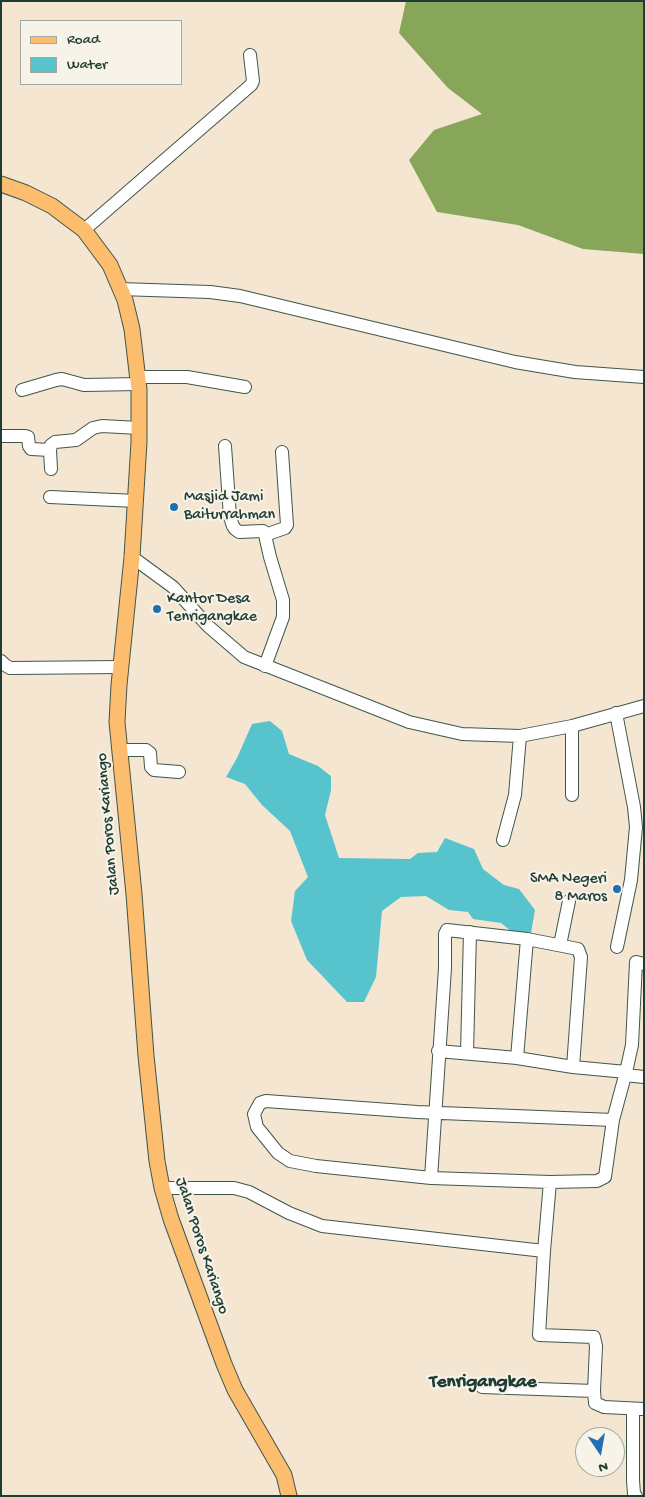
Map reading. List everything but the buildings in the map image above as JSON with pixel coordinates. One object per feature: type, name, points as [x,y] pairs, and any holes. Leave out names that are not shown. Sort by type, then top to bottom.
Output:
[{"type":"main road","name":"Jalan Poros Kariango","points":[[1,184],[26,193],[52,206],[84,230],[110,265],[120,289],[132,329],[139,381],[139,428],[132,557],[120,667],[117,717],[134,894],[146,1056],[157,1161],[171,1219],[195,1288],[231,1380],[241,1402],[284,1475],[289,1496]]},
{"type":"street","points":[[84,230],[251,85],[253,81],[250,55]]},
{"type":"street","points":[[120,289],[227,293],[515,362],[575,372],[644,377]]},
{"type":"street","points":[[22,390],[62,379],[84,385],[186,377],[245,387]]},
{"type":"street","points":[[51,469],[50,450],[51,445],[55,442],[76,440],[93,428],[102,426],[139,428]]},
{"type":"street","points":[[1,436],[25,436],[29,439],[29,446],[31,448],[50,450]]},
{"type":"street","points":[[225,446],[230,518],[233,526],[239,532],[263,531],[284,608],[281,624],[265,666]]},
{"type":"street","points":[[265,535],[285,528],[287,525],[282,452]]},
{"type":"street","points":[[50,496],[136,502]]},
{"type":"street","points":[[132,557],[173,587],[208,626],[244,657],[409,722],[462,734],[520,736],[572,726],[644,706]]},
{"type":"street","points":[[1,661],[10,668],[120,667]]},
{"type":"street","points":[[616,714],[634,807],[636,827],[631,880],[617,947]]},
{"type":"street","points":[[572,726],[572,794]]},
{"type":"street","points":[[503,840],[514,795],[520,736]]},
{"type":"street","points":[[120,750],[146,750],[150,753],[151,767],[154,770],[179,772]]},
{"type":"street","points":[[560,945],[569,901]]},
{"type":"street","points":[[431,1178],[445,968],[445,934],[447,930],[528,939],[578,949],[581,957],[573,1067]]},
{"type":"street","points":[[467,1053],[470,932]]},
{"type":"street","points":[[518,1058],[528,939]]},
{"type":"street","points":[[613,1120],[434,1113],[266,1101],[260,1103],[254,1114],[257,1127],[278,1153],[290,1161],[316,1166],[431,1178],[550,1182],[597,1181],[604,1179],[613,1120],[632,1045],[636,962],[644,964]]},
{"type":"street","points":[[438,1051],[518,1058],[644,1077]]},
{"type":"street","points":[[550,1182],[539,1335],[594,1337],[596,1346],[595,1403],[604,1406],[638,1409],[633,1480],[634,1494],[636,1496]]},
{"type":"street","points":[[162,1188],[234,1188],[249,1192],[289,1213],[322,1226],[544,1251]]},
{"type":"street","points":[[482,1387],[594,1391]]},
{"type":"green space","points":[[406,1],[644,1],[644,254],[583,249],[518,225],[437,212],[409,160],[434,130],[482,114],[448,88],[399,33]]},
{"type":"water","points":[[270,721],[282,731],[289,754],[318,766],[331,776],[331,790],[325,815],[339,858],[410,859],[418,853],[437,852],[445,838],[474,849],[483,869],[504,885],[519,889],[535,910],[531,933],[511,931],[501,923],[473,919],[468,912],[449,910],[426,896],[401,897],[382,911],[376,977],[364,1002],[347,1002],[307,960],[291,921],[295,891],[308,877],[290,831],[262,805],[245,784],[226,777],[237,758],[252,724]]},
{"type":"place","name":"Masjid Jami Baiturrahman","points":[[174,507]]},
{"type":"place","name":"Kantor Desa Tenrigangkae","points":[[157,609]]},
{"type":"place","name":"SMA Negeri 8 Maros","points":[[617,889]]},
{"type":"district","name":"Tenrigangkae","points":[[483,1383]]}]
